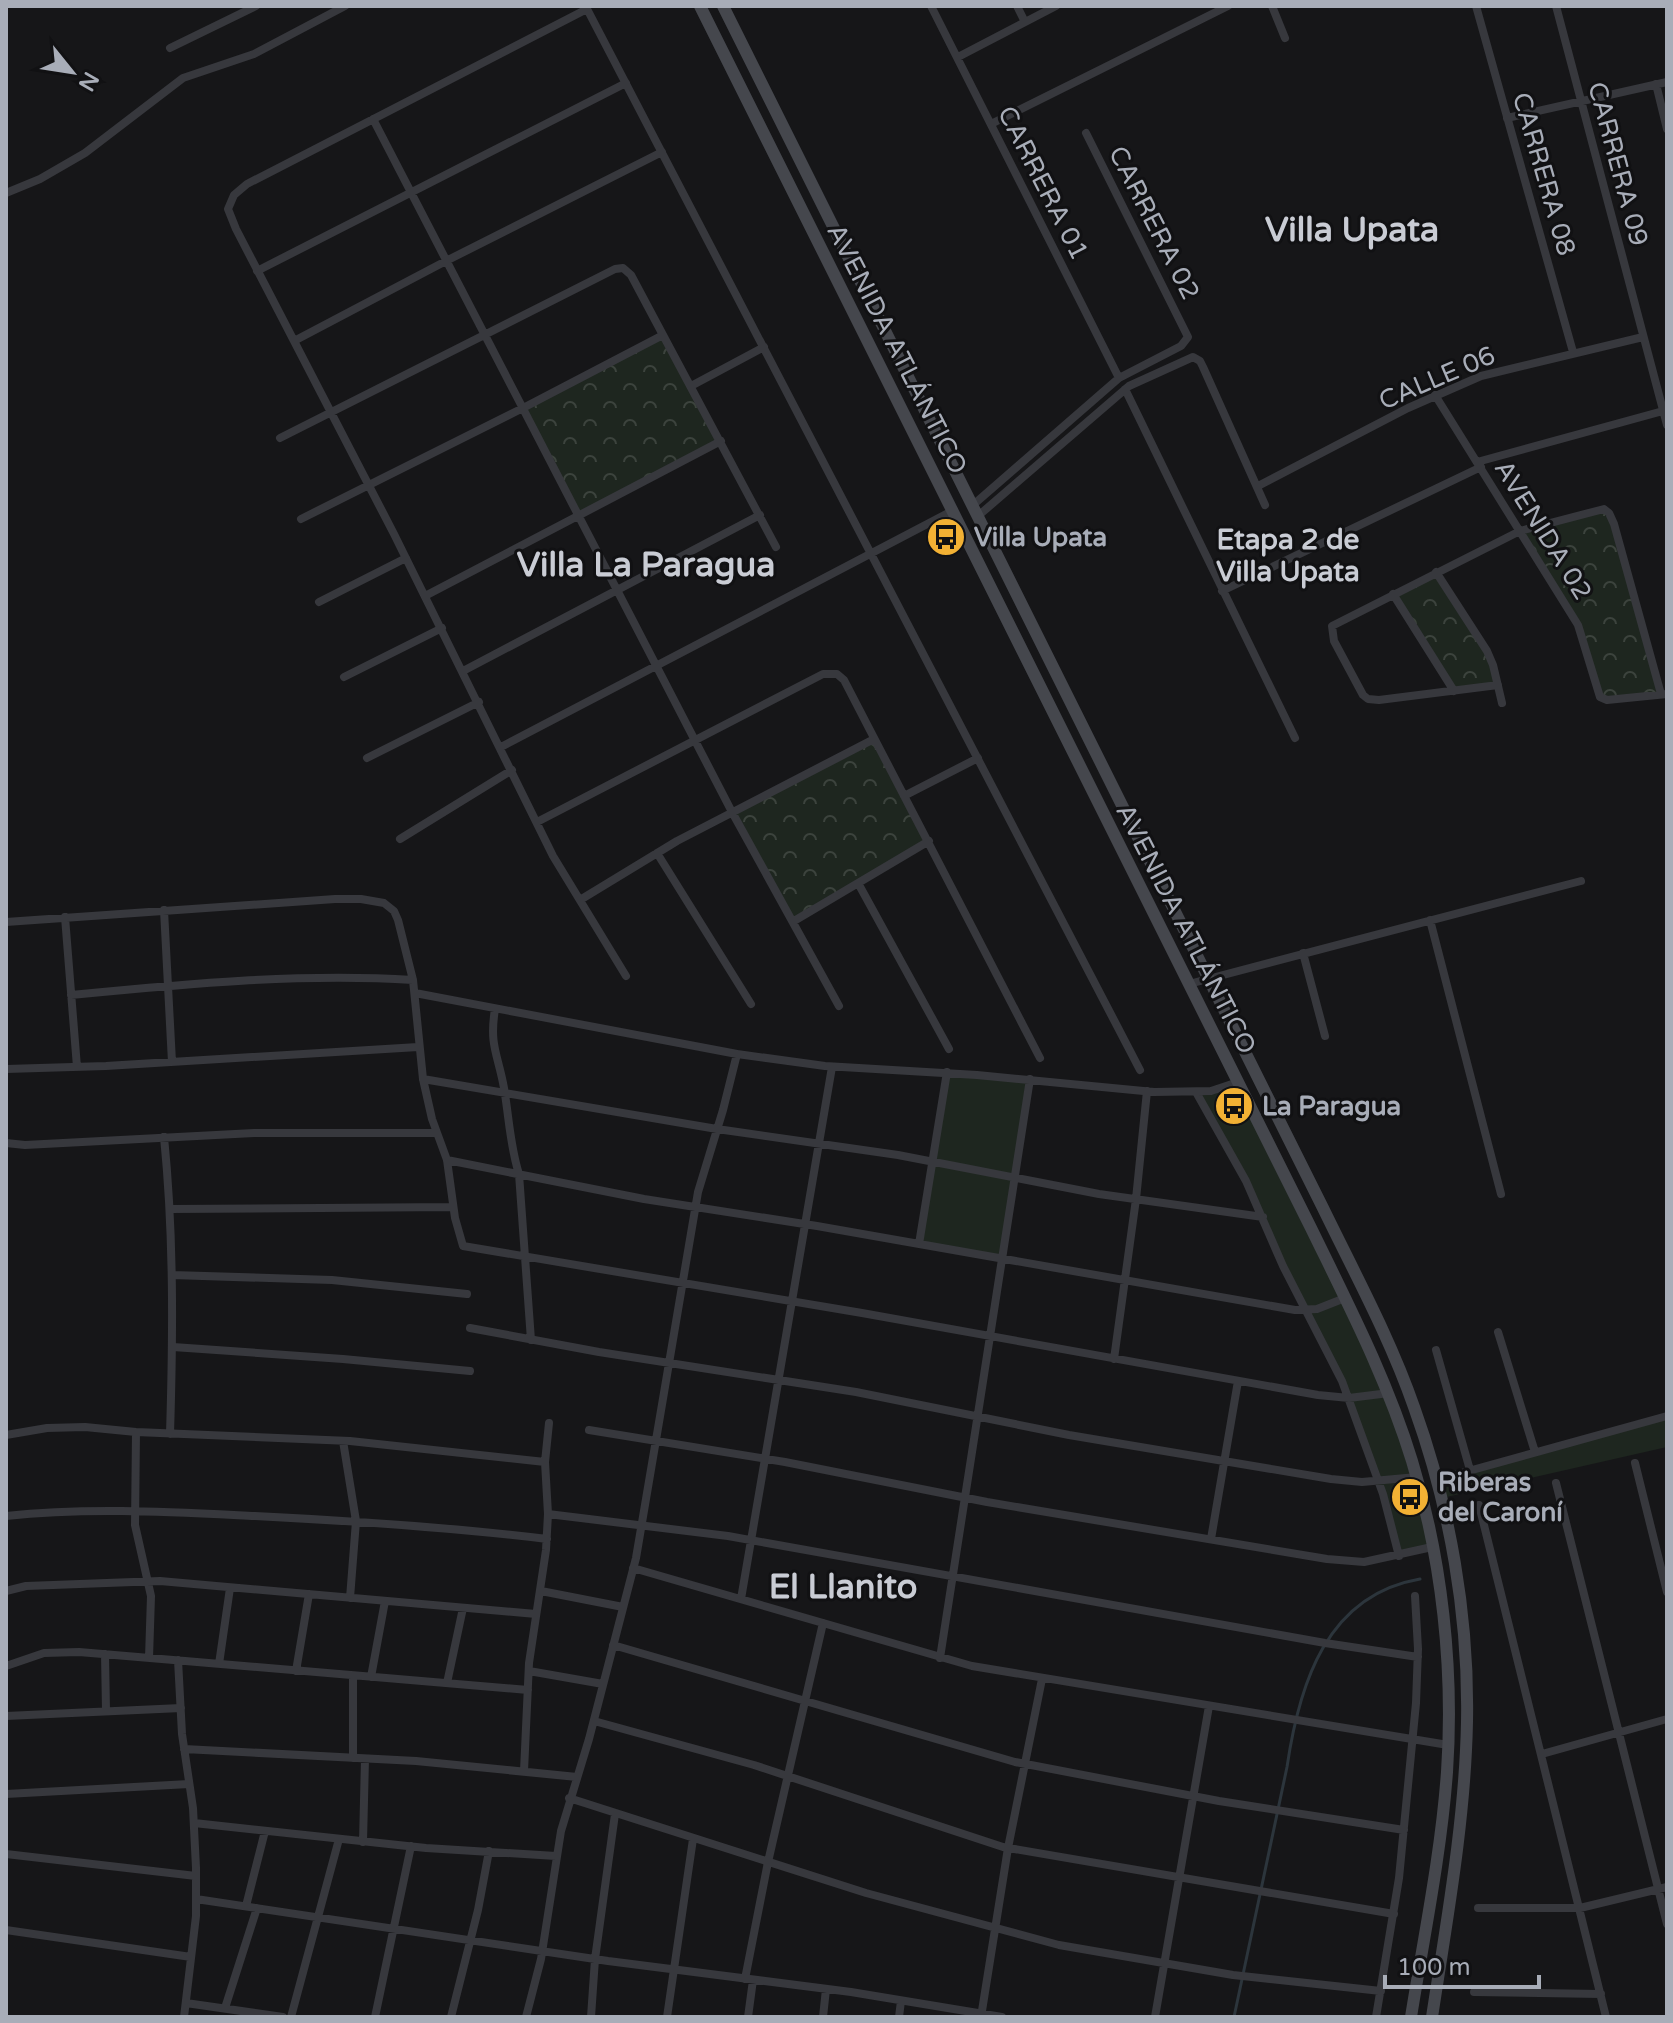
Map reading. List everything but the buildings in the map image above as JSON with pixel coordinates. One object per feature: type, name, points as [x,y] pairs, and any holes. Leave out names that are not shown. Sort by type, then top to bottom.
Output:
[{"type":"street","points":[[170,48],[256,6]]},
{"type":"street","points":[[6,193],[40,179],[85,153],[183,78],[254,54],[345,6]]},
{"type":"street","name":"AVENIDA ATLÁNTICO","points":[[700,6],[954,510],[1345,1298],[1389,1393],[1417,1477],[1432,1547],[1445,1646],[1448,1745],[1438,1848],[1411,2017]]},
{"type":"street","name":"AVENIDA ATLÁNTICO","points":[[723,6],[1208,977],[1393,1354],[1418,1420],[1448,1526],[1458,1589],[1467,1720],[1460,1824],[1432,2017]]},
{"type":"street","name":"CARRERA 01","points":[[931,6],[1119,378]]},
{"type":"street","points":[[1017,6],[1025,22]]},
{"type":"street","points":[[958,57],[1056,6]]},
{"type":"street","points":[[991,124],[1228,6]]},
{"type":"street","points":[[1272,6],[1285,38]]},
{"type":"street","name":"CARRERA 08","points":[[1476,6],[1573,352]]},
{"type":"street","name":"CARRERA 09","points":[[1556,6],[1667,425]]},
{"type":"street","points":[[626,976],[537,822],[442,628],[257,271],[230,216],[229,204],[247,184],[586,7],[1140,1070]]},
{"type":"street","points":[[1507,118],[1667,82]]},
{"type":"street","points":[[257,271],[626,83]]},
{"type":"street","points":[[1656,84],[1667,129]]},
{"type":"street","points":[[373,119],[732,812],[839,1006]]},
{"type":"street","name":"CARRERA 02","points":[[1086,133],[1188,337],[1181,346],[1119,378]]},
{"type":"street","points":[[294,341],[662,152]]},
{"type":"street","points":[[280,438],[620,267],[631,275],[776,547]]},
{"type":"street","points":[[301,519],[663,335]]},
{"type":"street","name":"CALLE 06","points":[[1258,486],[1435,395],[1481,376],[1643,337]]},
{"type":"street","points":[[691,386],[764,347]]},
{"type":"street","points":[[975,510],[1125,389],[1188,358],[1200,361],[1265,505]]},
{"type":"street","points":[[975,510],[1119,378]]},
{"type":"street","points":[[1125,389],[1295,738]]},
{"type":"street","name":"AVENIDA 02","points":[[1435,395],[1578,625],[1598,693],[1607,700],[1664,694]]},
{"type":"street","points":[[1222,591],[1479,464],[1663,411]]},
{"type":"street","points":[[425,596],[721,441]]},
{"type":"street","points":[[1498,685],[1368,699],[1363,695],[1331,629],[1334,624],[1520,531],[1600,509],[1609,513],[1664,694]]},
{"type":"street","points":[[501,747],[954,510]]},
{"type":"street","points":[[463,671],[760,515]]},
{"type":"street","points":[[319,602],[406,558]]},
{"type":"street","points":[[1436,572],[1487,651],[1502,703]]},
{"type":"street","points":[[1393,594],[1454,691]]},
{"type":"street","points":[[344,677],[442,628]]},
{"type":"street","points":[[537,822],[695,738],[829,672],[837,674],[844,680],[1040,1058]]},
{"type":"street","points":[[367,758],[479,702]]},
{"type":"street","points":[[580,900],[657,853],[874,739]]},
{"type":"street","points":[[904,796],[978,758]]},
{"type":"street","points":[[400,839],[512,770]]},
{"type":"street","points":[[794,921],[929,841]]},
{"type":"street","points":[[657,853],[751,1004]]},
{"type":"street","points":[[1189,984],[1581,881]]},
{"type":"street","points":[[858,883],[949,1049]]},
{"type":"street","points":[[6,922],[335,899],[376,901],[394,911],[403,934],[413,980],[423,1079],[447,1160],[453,1207],[463,1246],[793,1301],[1238,1381],[1349,1398],[1389,1393]]},
{"type":"street","points":[[164,910],[172,1062]]},
{"type":"street","points":[[65,917],[77,1067]]},
{"type":"street","points":[[1430,920],[1501,1194]]},
{"type":"street","points":[[1303,953],[1325,1036]]},
{"type":"street","points":[[71,995],[168,985],[328,977],[413,980]]},
{"type":"street","points":[[415,993],[737,1054],[832,1067],[947,1072],[1147,1091],[1196,1092],[1221,1089],[1238,1082]]},
{"type":"street","points":[[495,1009],[492,1046],[505,1095],[513,1156],[519,1174],[531,1340]]},
{"type":"street","points":[[6,1069],[418,1047]]},
{"type":"street","points":[[526,2017],[542,1951],[556,1856],[569,1798],[594,1721],[643,1524],[695,1207],[737,1054]]},
{"type":"street","points":[[741,1599],[832,1067]]},
{"type":"street","points":[[919,1244],[947,1072]]},
{"type":"street","points":[[423,1079],[1136,1199],[1263,1217]]},
{"type":"street","points":[[940,1658],[1030,1079]]},
{"type":"street","points":[[1114,1359],[1147,1091]]},
{"type":"street","points":[[1196,1092],[1263,1217],[1283,1266],[1334,1363],[1378,1481],[1399,1556]]},
{"type":"street","points":[[6,1143],[25,1145],[254,1133],[437,1133]]},
{"type":"street","points":[[164,1137],[172,1275],[170,1434]]},
{"type":"street","points":[[447,1160],[591,1190],[1306,1311],[1345,1298]]},
{"type":"street","points":[[170,1209],[453,1207]]},
{"type":"street","points":[[172,1275],[332,1280],[467,1294]]},
{"type":"street","points":[[470,1328],[856,1392],[1069,1435],[1339,1480],[1378,1481],[1417,1477]]},
{"type":"street","points":[[1498,1332],[1535,1452]]},
{"type":"street","points":[[173,1347],[470,1371]]},
{"type":"street","points":[[1436,1350],[1470,1470]]},
{"type":"street","points":[[1211,1539],[1238,1381]]},
{"type":"street","points":[[1436,1480],[1667,1416]]},
{"type":"street","points":[[524,1771],[529,1671],[547,1539],[545,1462],[549,1423]]},
{"type":"street","points":[[6,1435],[47,1428],[85,1427],[343,1441],[545,1462]]},
{"type":"street","points":[[589,1430],[765,1459],[965,1498],[1349,1561],[1364,1562],[1432,1547]]},
{"type":"street","points":[[136,1432],[134,1511],[136,1539],[152,1607],[149,1658]]},
{"type":"street","points":[[343,1441],[356,1521],[350,1598]]},
{"type":"street","points":[[1635,1463],[1667,1592]]},
{"type":"street","points":[[1556,1483],[1619,1732],[1663,1888],[1667,1924]]},
{"type":"street","points":[[1479,1505],[1606,2017]]},
{"type":"street","points":[[6,1516],[134,1511],[401,1523],[547,1539]]},
{"type":"street","points":[[548,1514],[643,1524],[752,1541],[1418,1657]]},
{"type":"street","points":[[633,1568],[940,1658],[1042,1679],[1448,1745]]},
{"type":"street","points":[[6,1591],[26,1586],[148,1581],[536,1614]]},
{"type":"street","points":[[219,1664],[230,1588]]},
{"type":"street","points":[[541,1591],[623,1607]]},
{"type":"street","points":[[296,1671],[309,1594]]},
{"type":"street","points":[[1376,2017],[1394,1914],[1413,1741],[1418,1657],[1415,1596]]},
{"type":"street","points":[[371,1677],[385,1601]]},
{"type":"street","points":[[447,1683],[463,1608]]},
{"type":"street","points":[[748,2017],[749,1980],[768,1862],[823,1623]]},
{"type":"street","points":[[613,1645],[1024,1764],[1193,1796],[1404,1830]]},
{"type":"street","points":[[6,1666],[44,1653],[105,1654],[528,1690]]},
{"type":"street","points":[[105,1654],[106,1711]]},
{"type":"street","points":[[178,1660],[184,1749],[194,1823],[196,1876],[184,2017]]},
{"type":"street","points":[[529,1671],[603,1684]]},
{"type":"street","points":[[353,1676],[353,1758]]},
{"type":"street","points":[[981,2015],[1008,1848],[1042,1679]]},
{"type":"street","points":[[1155,2017],[1209,1706]]},
{"type":"street","points":[[6,1716],[181,1708]]},
{"type":"street","points":[[1542,1754],[1667,1719]]},
{"type":"street","points":[[594,1721],[789,1776],[1008,1848],[1394,1914]]},
{"type":"street","points":[[184,1749],[353,1758],[577,1777]]},
{"type":"street","points":[[363,1842],[365,1759]]},
{"type":"street","points":[[6,1794],[189,1784]]},
{"type":"street","points":[[569,1798],[768,1862],[1059,1945],[1252,1978],[1381,1991]]},
{"type":"street","points":[[591,2017],[595,1959],[615,1814]]},
{"type":"street","points":[[194,1823],[363,1842],[556,1856]]},
{"type":"street","points":[[246,1906],[265,1831]]},
{"type":"street","points":[[291,2017],[339,1839]]},
{"type":"street","points":[[667,2017],[693,1839]]},
{"type":"street","points":[[375,2017],[411,1846]]},
{"type":"street","points":[[451,2017],[471,1941],[489,1851]]},
{"type":"street","points":[[6,1854],[196,1876]]},
{"type":"street","points":[[1478,1908],[1580,1908],[1663,1888]]},
{"type":"street","points":[[196,1899],[1002,2017]]},
{"type":"street","points":[[225,2008],[257,1908]]},
{"type":"street","points":[[6,1930],[191,1957]]},
{"type":"street","points":[[823,2017],[826,1989]]},
{"type":"street","points":[[1474,1992],[1601,1994]]},
{"type":"street","points":[[899,2017],[901,2001]]},
{"type":"street","points":[[186,2003],[283,2017]]},
{"type":"green space","points":[[663,335],[721,441],[580,517],[523,408]]},
{"type":"green space","points":[[1607,511],[1661,694],[1604,699],[1582,634],[1520,531]]},
{"type":"green space","points":[[1436,572],[1479,637],[1498,685],[1454,691],[1393,594]]},
{"type":"green space","points":[[874,739],[929,841],[794,921],[732,812]]},
{"type":"green space","points":[[947,1072],[1030,1079],[1002,1259],[919,1244]]},
{"type":"green space","points":[[1238,1082],[1376,1361],[1432,1547],[1399,1556],[1353,1408],[1266,1223],[1196,1092]]},
{"type":"green space","points":[[1667,1416],[1667,1447],[1442,1498],[1436,1480]]},
{"type":"waterway","points":[[1234,2017],[1292,1736],[1310,1676],[1323,1648],[1340,1624],[1361,1604],[1388,1588],[1420,1579]]},
{"type":"place","name":"Villa Upata","points":[[946,537]]},
{"type":"place","name":"La Paragua","points":[[1234,1106]]},
{"type":"place","name":"Riberas del Caroní","points":[[1410,1497]]},
{"type":"district","name":"Villa Upata","points":[[1352,230]]},
{"type":"district","name":"Etapa 2 de Villa Upata","points":[[1288,556]]},
{"type":"district","name":"Villa La Paragua","points":[[646,565]]},
{"type":"district","name":"El Llanito","points":[[843,1587]]}]
